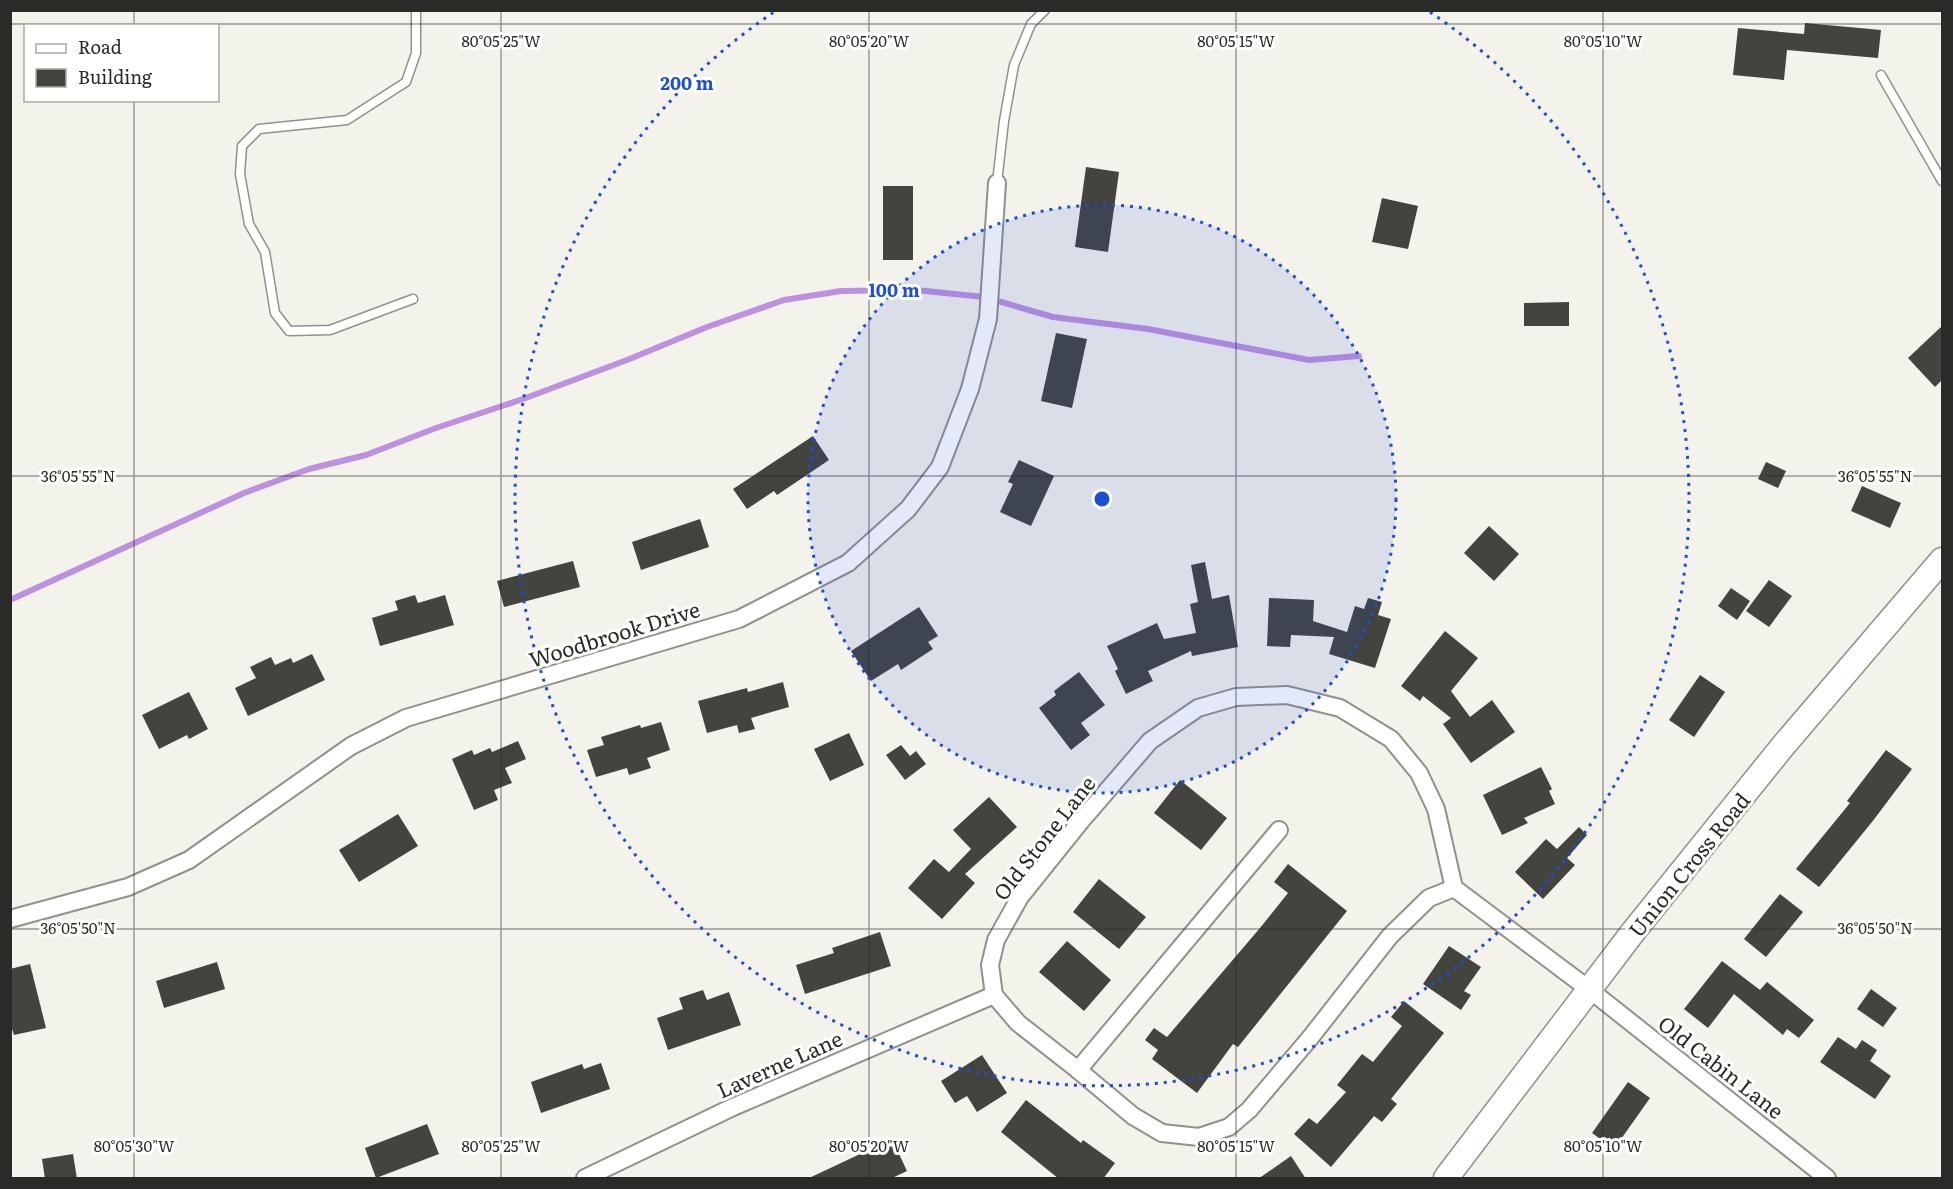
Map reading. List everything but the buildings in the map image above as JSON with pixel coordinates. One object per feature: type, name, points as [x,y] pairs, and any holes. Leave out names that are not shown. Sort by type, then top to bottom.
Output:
[{"type":"main road","name":"Union Cross Road","points":[[1446,1179],[1634,932],[1783,746],[1942,560]]},
{"type":"street","name":"Woodbrook Drive","points":[[10,919],[128,887],[189,860],[351,746],[406,718],[740,619],[848,563],[908,509],[940,467],[970,389],[988,319],[997,183]]},
{"type":"street","name":"Old Stone Lane","points":[[994,995],[990,965],[996,940],[1020,897],[1081,821],[1150,741],[1198,708],[1236,697],[1287,695],[1341,708],[1391,739],[1419,773],[1436,809],[1454,888]]},
{"type":"street","points":[[1078,1070],[1279,830]]},
{"type":"street","points":[[994,995],[1018,1023],[1133,1116],[1162,1133],[1199,1137],[1229,1127],[1249,1110],[1310,1038],[1390,936],[1429,898],[1454,888],[1590,990]]},
{"type":"street","name":"Old Cabin Lane","points":[[1590,990],[1827,1179]]},
{"type":"street","name":"Laverne Lane","points":[[585,1179],[733,1107],[994,995]]},
{"type":"lane","points":[[413,299],[330,330],[289,331],[275,313],[265,252],[249,224],[240,174],[242,146],[259,129],[347,120],[406,82],[416,54],[416,10]]},
{"type":"lane","points":[[997,183],[1004,121],[1014,64],[1031,24],[1045,10]]},
{"type":"lane","points":[[1881,75],[1942,181]]},
{"type":"waterway","points":[[10,600],[244,493],[309,469],[366,455],[436,428],[523,399],[707,327],[784,300],[841,291],[916,290],[984,297],[1053,317],[1148,329],[1309,360],[1359,356]]}]
